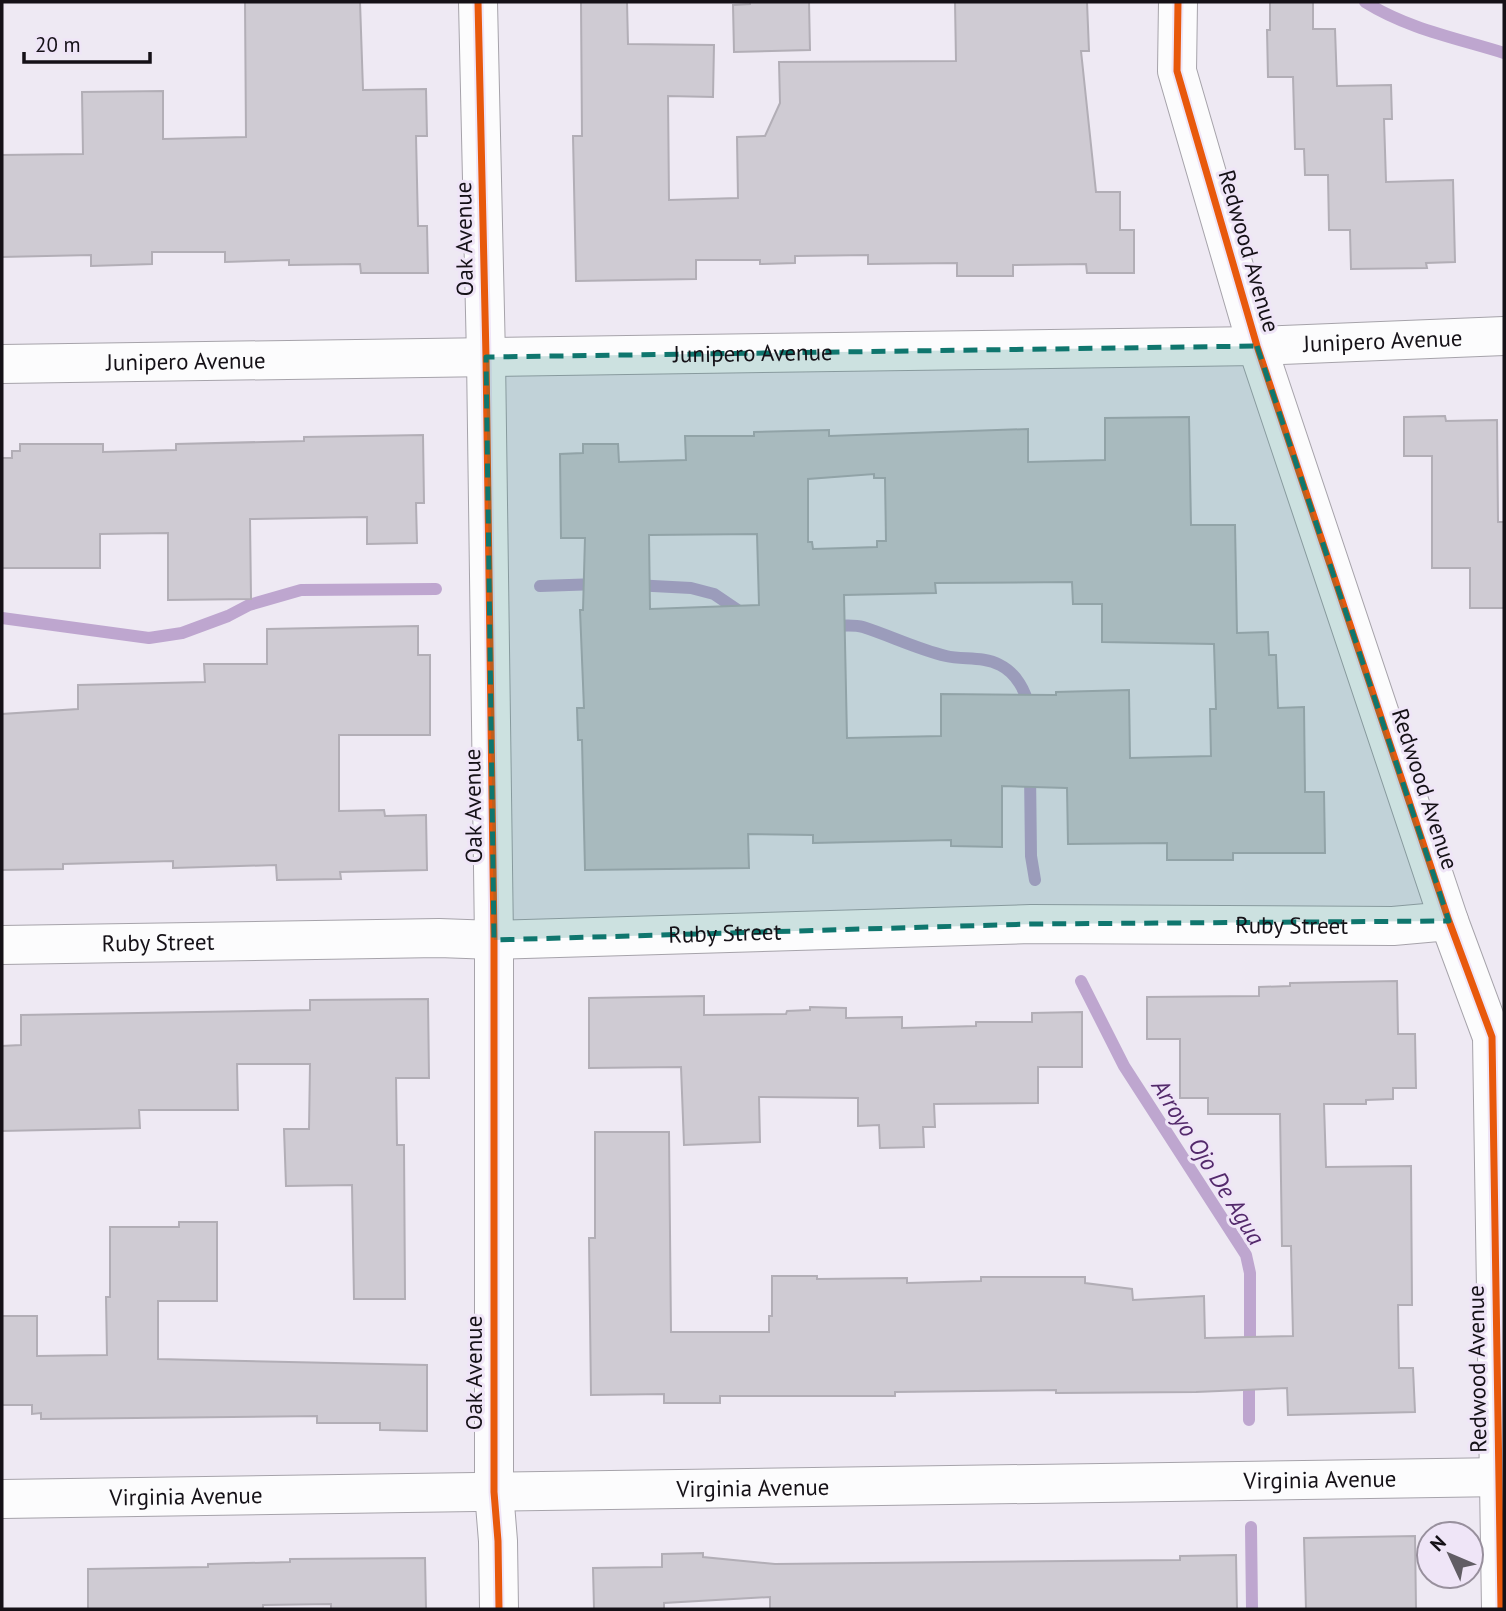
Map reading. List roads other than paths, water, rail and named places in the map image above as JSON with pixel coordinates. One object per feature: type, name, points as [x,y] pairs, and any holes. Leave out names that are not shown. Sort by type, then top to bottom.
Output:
[{"type":"street","name":"Oak Avenue","points":[[478,2],[494,940],[494,1492],[499,1609]]},
{"type":"street","name":"Redwood Avenue","points":[[1178,2],[1177,71],[1257,346],[1449,921],[1492,1037],[1501,1609]]},
{"type":"street","name":"Junipero Avenue","points":[[2,364],[1257,346],[1504,337]]},
{"type":"street","name":"Ruby Street","points":[[2,945],[439,938],[494,940],[1031,924],[1393,926],[1449,921]]},
{"type":"street","name":"Virginia Avenue","points":[[2,1499],[1501,1477]]},
{"type":"waterway","points":[[1365,2],[1415,26],[1504,53]]},
{"type":"waterway","name":"Arroyo Ojo De Agua","points":[[540,586],[598,584]]},
{"type":"waterway","name":"Arroyo Ojo De Agua","points":[[634,585],[691,588],[714,594],[745,615]]},
{"type":"waterway","name":"Arroyo Ojo De Agua","points":[[2,618],[149,638],[182,633],[249,605],[301,590],[436,589]]},
{"type":"waterway","name":"Arroyo Ojo De Agua","points":[[830,626],[859,626],[935,653],[993,662],[1006,668],[1015,678],[1023,689],[1029,708]]},
{"type":"waterway","name":"Arroyo Ojo De Agua","points":[[1030,772],[1031,856],[1035,880]]},
{"type":"waterway","name":"Arroyo Ojo De Agua","points":[[1081,981],[1124,1066],[1246,1255],[1250,1273],[1250,1353]]},
{"type":"waterway","name":"Arroyo Ojo De Agua","points":[[1249,1375],[1249,1420]]},
{"type":"waterway","name":"Arroyo Ojo De Agua","points":[[1251,1527],[1252,1609]]}]
